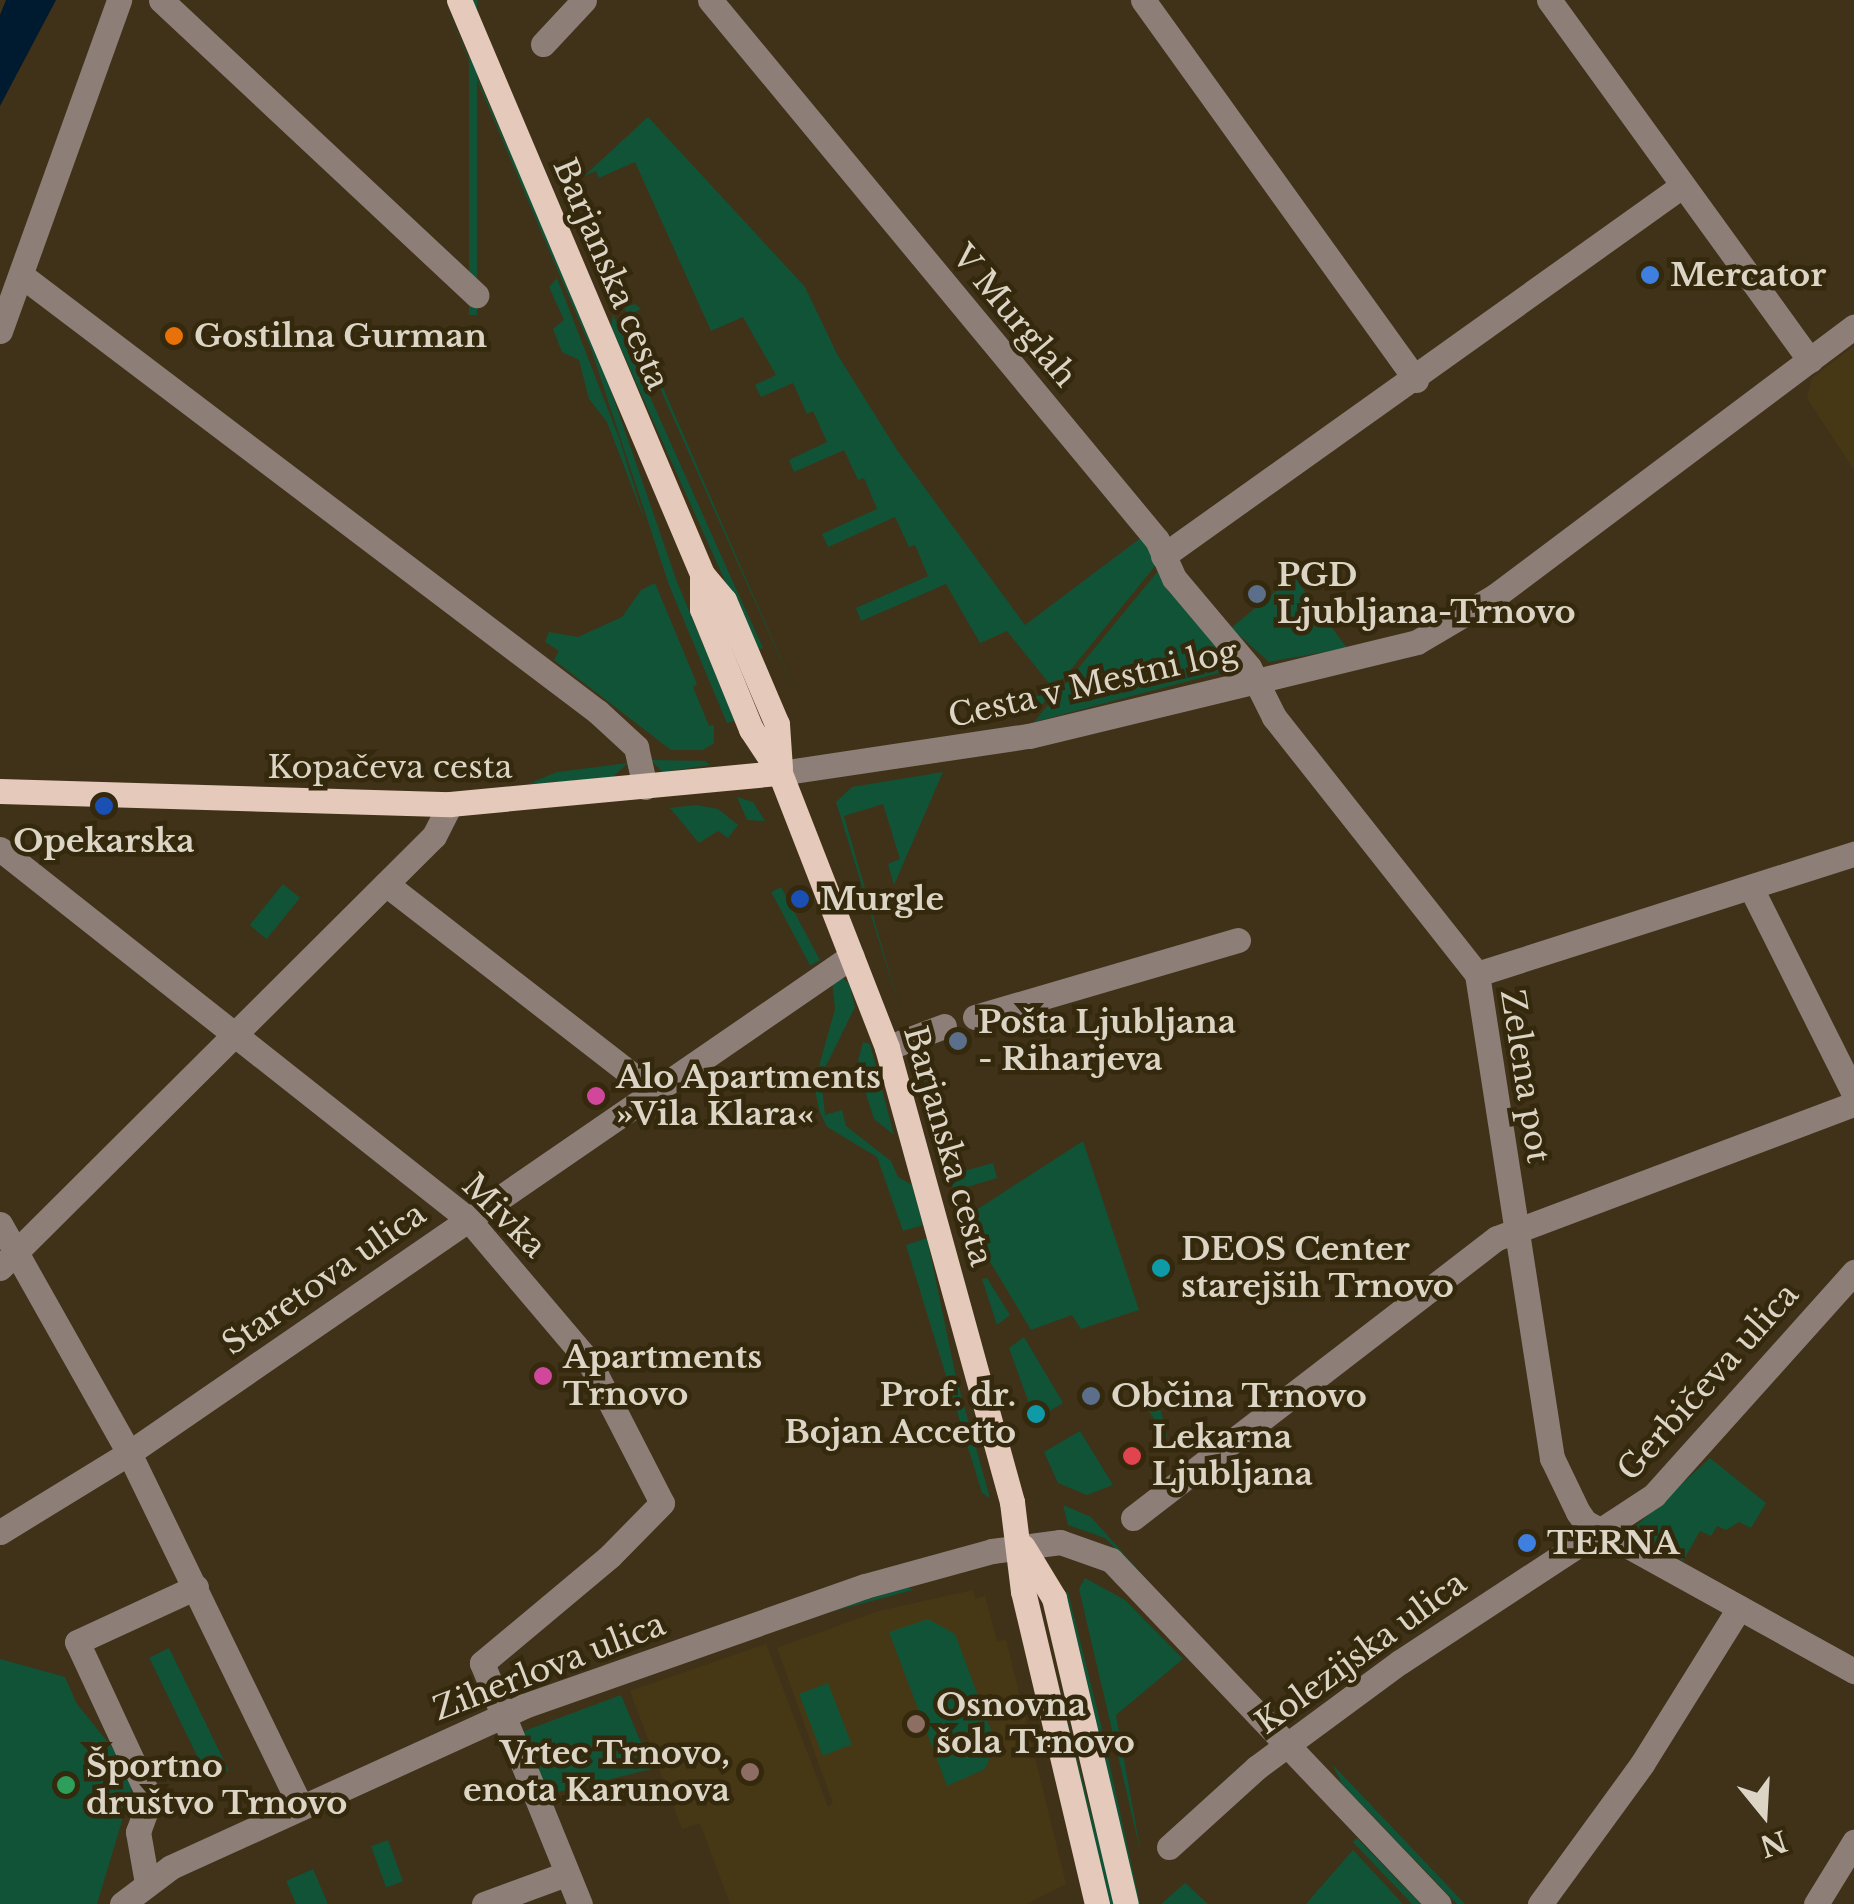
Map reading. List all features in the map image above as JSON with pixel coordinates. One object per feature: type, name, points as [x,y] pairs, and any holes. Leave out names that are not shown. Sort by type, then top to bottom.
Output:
[{"type":"main road","name":"Barjanska cesta","points":[[459,0],[702,574],[724,600],[777,724],[780,774],[886,1048],[1023,1547],[1024,1591],[1097,1904]]},
{"type":"main road","name":"Kopačeva cesta","points":[[0,791],[450,804],[780,774]]},
{"type":"main road","name":"Barjanska cesta","points":[[1023,1547],[1054,1598],[1126,1904]]},
{"type":"street","points":[[0,331],[119,0]]},
{"type":"street","points":[[161,0],[476,295]]},
{"type":"street","points":[[543,44],[584,0]]},
{"type":"street","name":"V Murglah","points":[[710,0],[1157,540],[1163,556],[1256,680]]},
{"type":"street","points":[[1143,0],[1416,380]]},
{"type":"street","points":[[1549,0],[1810,360]]},
{"type":"street","points":[[1163,556],[1416,380],[1682,186]]},
{"type":"street","points":[[21,276],[598,712],[636,746],[645,787]]},
{"type":"street","name":"Cesta v Mestni log","points":[[780,774],[1028,736],[1393,650],[1464,618],[1854,326]]},
{"type":"street","name":"Zelena pot","points":[[1256,680],[1274,717],[1477,974],[1552,1458],[1585,1522],[1854,1671]]},
{"type":"street","points":[[10,1262],[238,1038],[434,836],[450,804]]},
{"type":"street","name":"Mivka","points":[[0,849],[468,1219],[590,1363],[662,1503],[610,1556],[482,1663],[500,1716]]},
{"type":"street","points":[[1477,974],[1854,854]]},
{"type":"street","points":[[386,884],[654,1092]]},
{"type":"street","points":[[1751,888],[1854,1094]]},
{"type":"street","points":[[975,1018],[1238,940]]},
{"type":"street","name":"Staretova ulica","points":[[0,1532],[130,1453],[852,956]]},
{"type":"street","points":[[886,1048],[944,1026]]},
{"type":"street","points":[[1132,1518],[1454,1269],[1515,1229],[1854,1104]]},
{"type":"street","points":[[0,1224],[10,1262],[130,1453],[300,1808]]},
{"type":"street","name":"Gerbičeva ulica","points":[[1606,1532],[1688,1462],[1854,1272]]},
{"type":"street","name":"Kolezijska ulica","points":[[1169,1848],[1288,1744],[1464,1616],[1606,1532]]},
{"type":"street","name":"Ziherlova ulica","points":[[122,1904],[147,1883],[500,1716],[865,1586],[1023,1547],[1060,1542],[1102,1554],[1439,1904]]},
{"type":"street","points":[[147,1883],[138,1832],[150,1799],[77,1642],[196,1587]]},
{"type":"street","points":[[1540,1904],[1642,1764],[1738,1608]]},
{"type":"street","points":[[500,1716],[580,1904]]},
{"type":"street","points":[[1816,1904],[1854,1842]]},
{"type":"street","points":[[484,1904],[566,1874]]},
{"type":"shaded area","points":[[1854,346],[1854,470],[1807,398],[1812,378]]},
{"type":"shaded area","name":"Osnovna šola Trnovo","points":[[973,1590],[975,1599],[985,1596],[997,1641],[1006,1640],[1066,1884],[1027,1904],[730,1904],[700,1823],[682,1829],[630,1691],[766,1644],[828,1807],[833,1803],[777,1648],[879,1611]]},
{"type":"green space","points":[[443,0],[596,347],[677,582],[735,721],[727,723],[669,585],[591,349]]},
{"type":"green space","points":[[469,0],[477,0],[477,315],[469,315]]},
{"type":"green space","points":[[648,117],[805,287],[837,354],[897,450],[1025,625],[1142,537],[1156,565],[1063,679],[1053,681],[1061,681],[1035,713],[1022,715],[1048,682],[1007,631],[980,643],[946,584],[861,621],[856,608],[928,576],[915,545],[909,547],[895,517],[828,547],[822,534],[877,509],[864,478],[858,480],[844,450],[794,472],[789,460],[827,442],[813,411],[807,414],[793,383],[761,397],[755,385],[776,375],[743,317],[711,331],[635,162],[599,178],[596,171],[584,176]]},
{"type":"green space","points":[[557,278],[619,438],[645,521],[607,422],[589,399],[579,360],[562,352],[553,329],[564,320],[549,287]]},
{"type":"green space","points":[[635,304],[641,309],[631,314],[800,703],[624,307]]},
{"type":"green space","points":[[613,314],[763,648],[756,650],[611,327]]},
{"type":"green space","points":[[1286,566],[1347,648],[1269,662],[1231,628],[1287,582],[1279,571]]},
{"type":"green space","points":[[1158,571],[1226,659],[1223,672],[1034,722]]},
{"type":"green space","points":[[655,583],[697,684],[693,687],[709,726],[714,725],[714,743],[703,750],[671,750],[554,660],[559,651],[545,642],[549,632],[578,637],[622,617],[641,590]]},
{"type":"green space","points":[[651,760],[705,761],[710,765],[662,772]]},
{"type":"green space","points":[[628,763],[612,778],[528,784],[557,772]]},
{"type":"green space","points":[[943,772],[894,885],[888,864],[900,859],[883,804],[844,816],[900,1009],[836,802],[852,787]]},
{"type":"green space","points":[[737,797],[753,802],[765,821],[747,820]]},
{"type":"green space","points":[[696,805],[718,809],[738,825],[728,838],[718,831],[699,843],[670,808]]},
{"type":"green space","points":[[283,884],[300,898],[267,939],[250,925]]},
{"type":"green space","points":[[781,887],[820,960],[810,965],[771,892]]},
{"type":"green space","points":[[840,976],[849,983],[855,1007],[821,1076],[825,1115],[842,1110],[846,1126],[891,1161],[898,1177],[912,1185],[923,1225],[903,1231],[877,1157],[827,1127],[819,1110],[814,1084],[835,1009],[832,980]]},
{"type":"green space","points":[[863,1042],[870,1044],[894,1135],[874,1119],[857,1065]]},
{"type":"green space","points":[[912,1047],[930,1053],[918,1060],[953,1174],[993,1163],[997,1178],[954,1191]]},
{"type":"green space","points":[[1083,1141],[1139,1310],[1081,1329],[1072,1315],[1031,1330],[986,1255],[976,1261],[964,1218]]},
{"type":"green space","points":[[927,1238],[956,1377],[990,1498],[982,1493],[906,1245]]},
{"type":"green space","points":[[987,1278],[1010,1315],[997,1325],[982,1279]]},
{"type":"green space","points":[[1024,1337],[1063,1403],[1035,1420],[1009,1348]]},
{"type":"green space","points":[[1145,1397],[1157,1397],[1168,1439],[1142,1401]]},
{"type":"green space","points":[[1080,1431],[1113,1485],[1087,1495],[1058,1483],[1044,1452]]},
{"type":"green space","points":[[1710,1458],[1766,1503],[1751,1528],[1739,1522],[1726,1530],[1717,1526],[1711,1536],[1700,1531],[1683,1561],[1635,1534],[1635,1527]]},
{"type":"green space","points":[[1063,1505],[1091,1517],[1140,1572],[1105,1538],[1068,1525]]},
{"type":"green space","points":[[1085,1578],[1125,1600],[1183,1659],[1116,1715],[1141,1854],[1079,1589]]},
{"type":"green space","points":[[907,1587],[913,1590],[808,1618]]},
{"type":"green space","points":[[1068,1592],[1140,1904],[1134,1904],[1061,1593]]},
{"type":"green space","points":[[1037,1600],[1088,1802],[1116,1904],[1106,1904]]},
{"type":"green space","points":[[928,1619],[955,1634],[996,1744],[985,1769],[947,1786],[889,1632]]},
{"type":"green space","points":[[169,1648],[229,1770],[209,1780],[149,1658]]},
{"type":"green space","name":"Športno društvo Trnovo","points":[[0,1659],[65,1677],[77,1704],[131,1771],[134,1781],[97,1904],[0,1904]]},
{"type":"green space","points":[[828,1683],[852,1745],[823,1756],[799,1694]]},
{"type":"green space","points":[[621,1695],[652,1769],[541,1796],[516,1734]]},
{"type":"green space","points":[[1332,1764],[1465,1904],[1457,1904],[1342,1784]]},
{"type":"green space","points":[[1357,1838],[1421,1904],[1412,1904],[1353,1842]]},
{"type":"green space","points":[[388,1840],[403,1881],[386,1888],[371,1846]]},
{"type":"green space","points":[[1353,1850],[1403,1904],[1306,1904]]},
{"type":"green space","points":[[313,1869],[328,1904],[296,1904],[286,1881]]},
{"type":"green space","points":[[1185,1883],[1208,1904],[1161,1904]]},
{"type":"water","points":[[6,0],[56,0],[0,106],[0,15]]},
{"type":"place","name":"Mercator","points":[[1650,275]]},
{"type":"place","name":"Gostilna Gurman","points":[[174,336]]},
{"type":"place","name":"PGD Ljubljana-Trnovo","points":[[1257,594]]},
{"type":"place","name":"Opekarska","points":[[104,806]]},
{"type":"place","name":"Murgle","points":[[800,899]]},
{"type":"place","name":"Pošta Ljubljana - Riharjeva","points":[[958,1041]]},
{"type":"place","name":"Alo Apartments »Vila Klara«","points":[[596,1096]]},
{"type":"place","name":"DEOS Center starejših Trnovo","points":[[1161,1268]]},
{"type":"place","name":"Apartments Trnovo","points":[[543,1376]]},
{"type":"place","name":"Občina Trnovo","points":[[1091,1396]]},
{"type":"place","name":"Prof. dr. Bojan Accetto","points":[[1036,1414]]},
{"type":"place","name":"Lekarna Ljubljana","points":[[1132,1456]]},
{"type":"place","name":"TERNA","points":[[1527,1543]]},
{"type":"place","name":"Osnovna šola Trnovo","points":[[916,1724]]},
{"type":"place","name":"Vrtec Trnovo, enota Karunova","points":[[750,1772]]},
{"type":"place","name":"Športno društvo Trnovo","points":[[66,1785]]}]
